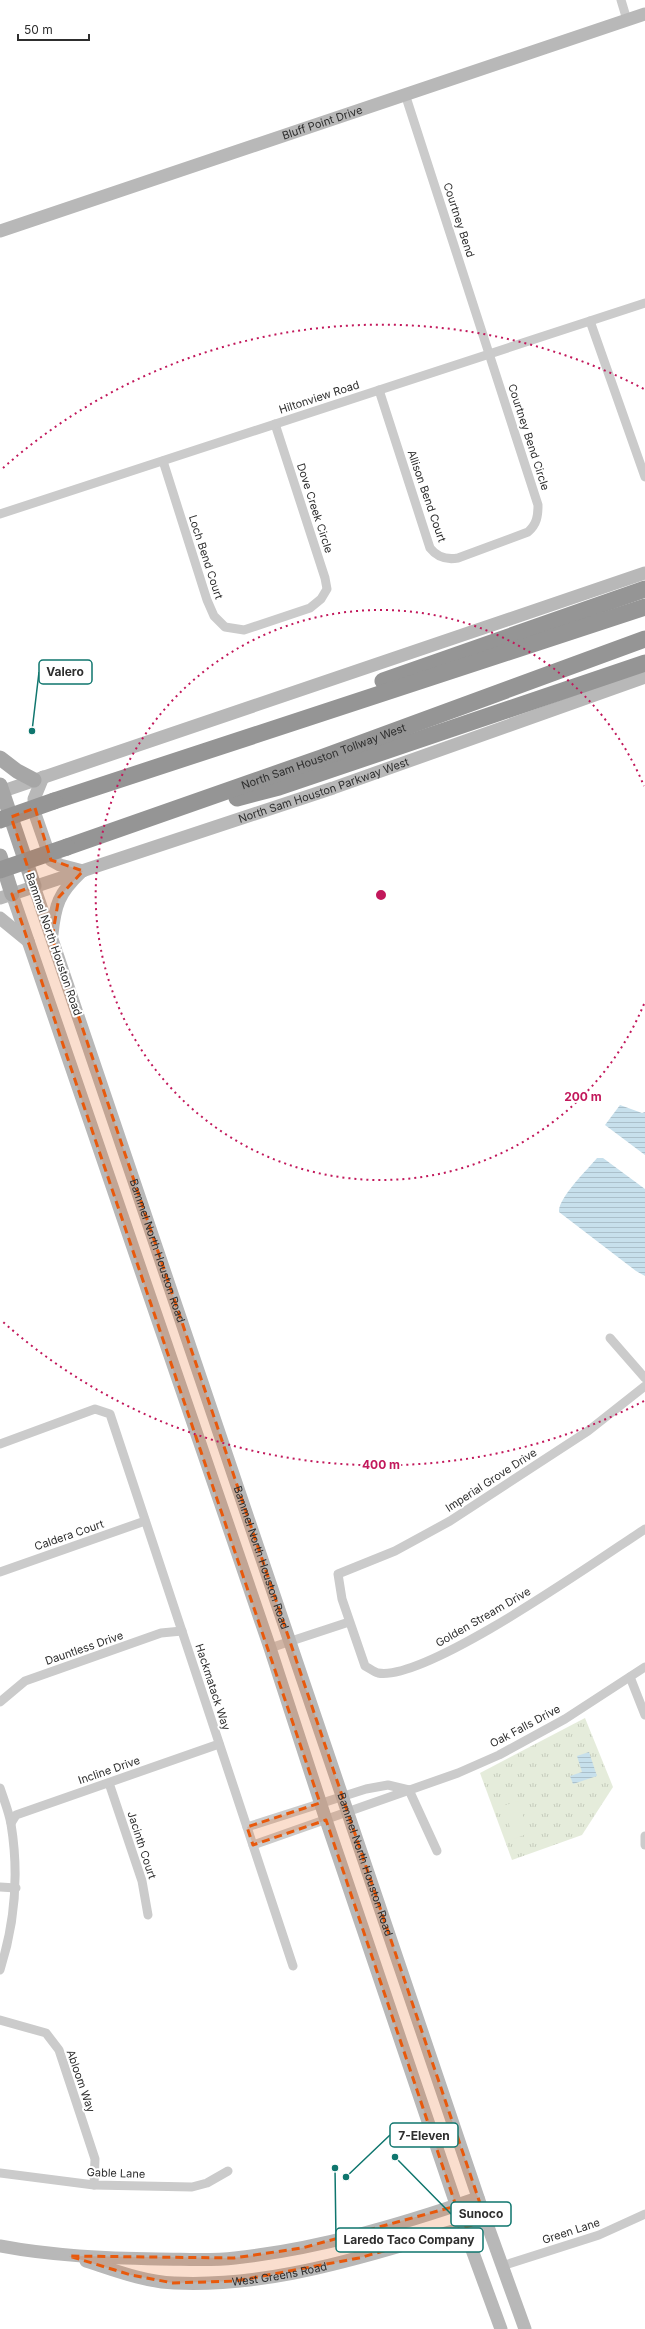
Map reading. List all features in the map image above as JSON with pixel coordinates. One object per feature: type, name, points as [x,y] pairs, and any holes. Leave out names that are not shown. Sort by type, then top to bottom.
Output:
[{"type":"highway","points":[[206,751],[266,724],[344,695],[645,589]]},
{"type":"highway","points":[[0,820],[645,607]]},
{"type":"highway","name":"North Sam Houston Tollway West","points":[[0,870],[111,832],[645,640]]},
{"type":"highway","points":[[111,832],[279,787],[645,663]]},
{"type":"main road","name":"Bluff Point Drive","points":[[0,231],[645,14]]},
{"type":"main road","points":[[1,789],[38,779],[645,573]]},
{"type":"main road","name":"North Sam Houston Parkway West","points":[[6,896],[333,788],[645,677]]},
{"type":"main road","points":[[0,758],[17,772],[38,779]]},
{"type":"main road","points":[[38,779],[34,799],[35,814],[51,860],[60,865],[83,870]]},
{"type":"main road","name":"Bammel North Houston Road","points":[[1,789],[349,1812],[415,2013],[478,2198],[525,2329]]},
{"type":"main road","name":"Bammel North Houston Road","points":[[0,856],[6,896],[29,942],[270,1648],[320,1803],[456,2206],[501,2329]]},
{"type":"main road","points":[[52,938],[55,912],[59,897],[66,886],[83,870]]},
{"type":"main road","points":[[0,918],[29,942]]},
{"type":"main road","points":[[119,1208],[141,1201]]},
{"type":"main road","points":[[180,1385],[202,1380]]},
{"type":"main road","points":[[393,2020],[415,2013]]},
{"type":"main road","name":"West Greens Road","points":[[0,2246],[69,2256],[197,2260],[234,2258],[302,2248],[353,2236],[456,2206],[478,2198]]},
{"type":"main road","name":"West Greens Road","points":[[69,2256],[131,2275],[174,2283],[236,2281],[304,2271],[359,2258],[464,2228],[486,2220]]},
{"type":"main road","points":[[302,2248],[304,2271]]},
{"type":"street","points":[[621,0],[628,20]]},
{"type":"street","name":"Courtney Bend","points":[[405,94],[489,354]]},
{"type":"street","name":"Hiltonview Road","points":[[0,514],[645,303]]},
{"type":"street","points":[[590,321],[645,478]]},
{"type":"street","name":"Courtney Bend Circle","points":[[489,354],[538,504],[538,516],[534,527]]},
{"type":"street","name":"Allison Bend Court","points":[[379,390],[430,548],[435,554],[450,559],[458,558],[528,532],[534,527]]},
{"type":"street","name":"Dove Creek Circle","points":[[275,424],[325,578],[327,589],[321,599]]},
{"type":"street","name":"Loch Bend Court","points":[[164,461],[206,600],[214,616],[225,627],[244,630],[310,608],[321,599]]},
{"type":"street","points":[[610,1338],[645,1378]]},
{"type":"street","name":"Imperial Grove Drive","points":[[338,1574],[394,1551],[450,1521],[588,1431],[645,1386]]},
{"type":"street","name":"Hackmatack Way","points":[[0,1444],[95,1409],[110,1414],[293,1966]]},
{"type":"street","name":"Caldera Court","points":[[0,1572],[145,1521]]},
{"type":"street","name":"Golden Stream Drive","points":[[338,1574],[349,1622],[365,1666],[377,1673],[385,1673],[417,1665],[442,1655],[479,1635],[645,1529]]},
{"type":"street","points":[[270,1648],[349,1622]]},
{"type":"street","name":"Dauntless Drive","points":[[0,1702],[25,1681],[161,1633],[182,1631]]},
{"type":"street","name":"Oak Falls Drive","points":[[253,1845],[458,1773],[532,1738],[645,1668]]},
{"type":"street","points":[[630,1676],[645,1715]]},
{"type":"street","name":"Incline Drive","points":[[11,1823],[16,1815],[219,1744]]},
{"type":"street","name":"Jacinth Court","points":[[109,1783],[142,1881],[148,1915]]},
{"type":"street","points":[[247,1827],[343,1796],[388,1785],[409,1790],[437,1851]]},
{"type":"street","points":[[0,1788],[11,1823],[16,1888],[8,1946],[0,1970]]},
{"type":"street","points":[[645,1836],[645,1845]]},
{"type":"street","points":[[0,1887],[16,1888]]},
{"type":"street","name":"Abloom Way","points":[[0,2020],[46,2033],[58,2050],[94,2160],[94,2185]]},
{"type":"street","name":"Gable Lane","points":[[0,2172],[94,2185],[192,2187],[208,2183],[228,2172]]},
{"type":"street","name":"Green Lane","points":[[502,2266],[599,2235],[645,2214]]},
{"type":"highlighted area","points":[[35,808],[51,860],[83,871],[59,897],[52,938],[486,2221],[359,2258],[236,2281],[173,2283],[131,2275],[69,2256],[234,2258],[302,2248],[456,2206],[326,1820],[253,1845],[247,1827],[320,1803],[12,894],[34,886],[11,817]]},
{"type":"green space","points":[[585,1718],[613,1787],[582,1835],[512,1860],[480,1773]]},
{"type":"green space","points":[[518,1801],[529,1833],[514,1839],[503,1806]]},
{"type":"water","points":[[620,1105],[642,1113],[645,1112],[645,1155],[605,1125]]},
{"type":"water","points":[[597,1158],[603,1158],[645,1189],[645,1276],[636,1271],[559,1212],[563,1199]]},
{"type":"water","points":[[589,1752],[597,1776],[573,1784],[570,1776],[582,1772],[577,1756]]},
{"type":"place","name":"Valero","points":[[32,731]]},
{"type":"place","name":"Sunoco","points":[[395,2157]]},
{"type":"place","name":"Laredo Taco Company","points":[[335,2168]]},
{"type":"place","name":"7-Eleven","points":[[346,2177]]}]
